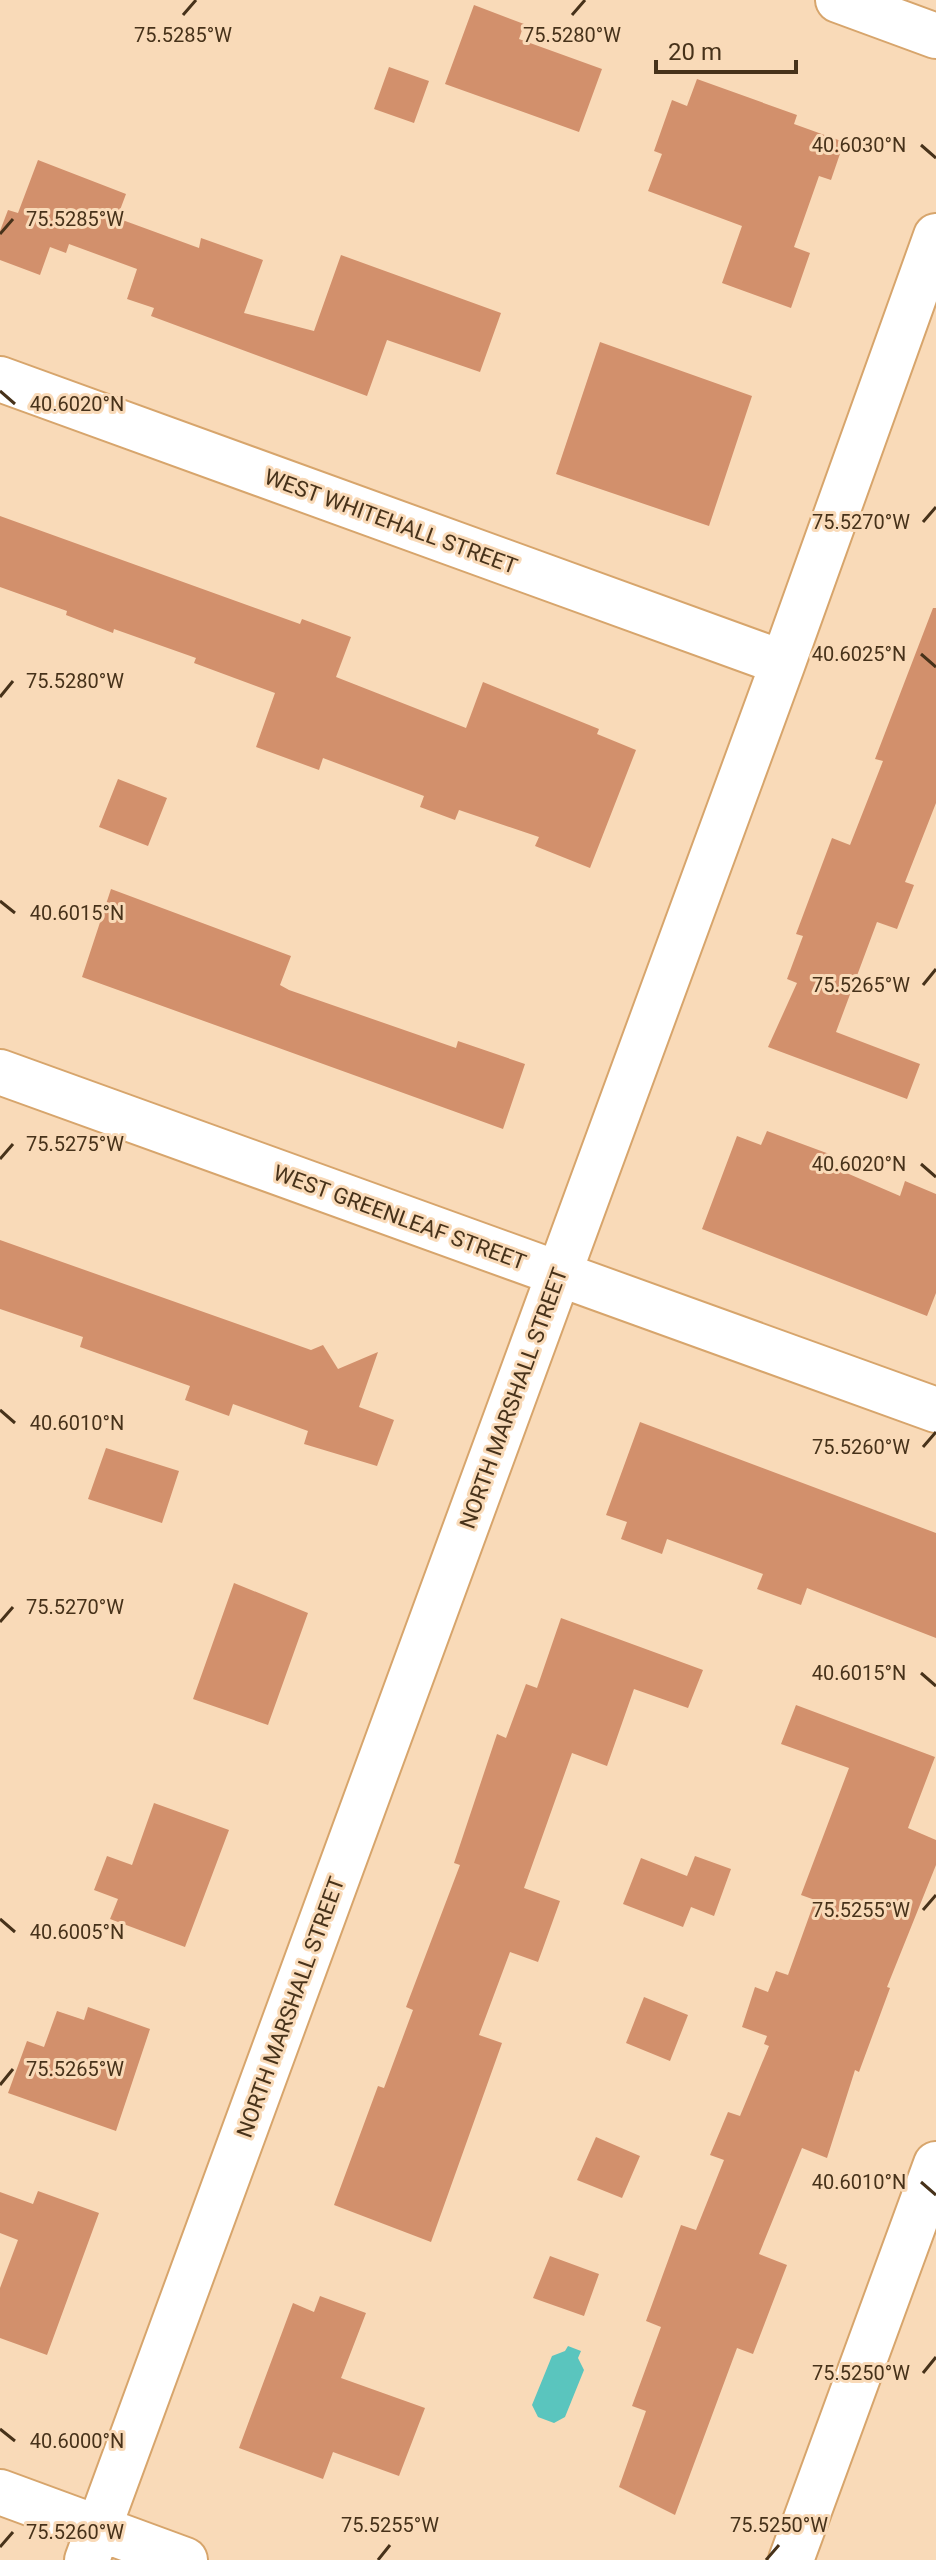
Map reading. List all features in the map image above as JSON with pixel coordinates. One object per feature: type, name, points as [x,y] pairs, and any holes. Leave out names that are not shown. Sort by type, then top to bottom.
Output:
[{"type":"street","points":[[838,0],[936,36]]},
{"type":"street","name":"NORTH MARSHALL STREET","points":[[92,2544],[783,663],[936,236]]},
{"type":"street","name":"WEST WHITEHALL STREET","points":[[0,379],[783,663]]},
{"type":"street","name":"WEST GREENLEAF STREET","points":[[0,1072],[936,1410]]},
{"type":"street","points":[[791,2560],[936,2164]]},
{"type":"street","points":[[0,2492],[92,2544],[185,2560]]},
{"type":"water","points":[[568,2346],[581,2351],[578,2358],[584,2370],[565,2417],[554,2423],[538,2417],[532,2405],[552,2356],[565,2351]]},
{"type":"building","points":[[474,5],[524,24],[519,39],[602,69],[579,132],[445,84]]},
{"type":"building","points":[[389,67],[429,81],[414,123],[374,109]]},
{"type":"building","points":[[697,79],[797,115],[794,124],[844,142],[831,180],[819,176],[794,247],[810,253],[791,308],[722,283],[742,226],[648,191],[662,154],[654,151],[672,100],[687,106]]},
{"type":"building","points":[[38,160],[126,194],[117,218],[199,248],[201,238],[263,260],[244,313],[314,331],[341,255],[501,313],[480,372],[387,340],[367,396],[151,316],[154,308],[127,299],[137,269],[69,244],[66,253],[50,247],[40,275],[0,260],[0,231],[8,210],[18,213]]},
{"type":"building","points":[[600,342],[752,396],[709,526],[556,474]]},
{"type":"building","points":[[0,516],[300,624],[302,619],[351,637],[336,677],[466,728],[483,682],[599,729],[597,734],[636,750],[590,868],[535,846],[539,837],[459,810],[455,820],[420,807],[424,796],[323,758],[319,770],[256,747],[275,693],[194,663],[196,658],[114,629],[113,633],[66,615],[67,611],[0,587]]},
{"type":"building","points":[[933,608],[936,608],[936,803],[905,882],[914,885],[897,929],[877,922],[836,1032],[920,1064],[907,1099],[768,1047],[797,983],[787,979],[803,936],[796,934],[832,838],[850,845],[883,761],[875,759]]},
{"type":"building","points":[[118,779],[167,798],[148,846],[99,827]]},
{"type":"building","points":[[111,889],[291,956],[280,985],[289,990],[456,1048],[458,1041],[525,1064],[503,1129],[82,977]]},
{"type":"building","points":[[767,1131],[832,1155],[828,1165],[900,1196],[905,1181],[936,1194],[936,1293],[927,1316],[702,1229],[737,1136],[761,1145]]},
{"type":"building","points":[[0,1240],[311,1350],[323,1345],[338,1369],[378,1352],[359,1407],[394,1420],[377,1466],[304,1444],[308,1431],[233,1404],[229,1416],[185,1400],[190,1386],[80,1347],[83,1337],[0,1309]]},
{"type":"building","points":[[640,1422],[936,1533],[936,1638],[807,1588],[801,1605],[757,1589],[763,1574],[667,1539],[662,1554],[621,1539],[627,1522],[606,1515]]},
{"type":"building","points":[[106,1448],[179,1471],[162,1523],[88,1499]]},
{"type":"building","points":[[234,1583],[308,1613],[268,1725],[193,1699]]},
{"type":"building","points":[[561,1618],[703,1670],[688,1708],[634,1689],[607,1766],[572,1753],[524,1888],[560,1901],[538,1962],[510,1952],[479,2035],[502,2043],[431,2242],[334,2205],[378,2086],[384,2088],[413,2010],[406,2007],[460,1865],[454,1863],[497,1734],[506,1738],[526,1684],[537,1688]]},
{"type":"building","points":[[796,1705],[935,1757],[908,1828],[936,1840],[936,1865],[887,1987],[890,1988],[859,2072],[855,2070],[827,2158],[802,2148],[759,2254],[787,2265],[753,2354],[737,2348],[675,2515],[619,2487],[646,2411],[632,2406],[661,2327],[646,2321],[681,2225],[696,2230],[724,2160],[710,2155],[728,2112],[740,2116],[769,2046],[764,2044],[767,2036],[742,2027],[755,1987],[768,1992],[776,1971],[788,1975],[815,1900],[801,1895],[849,1768],[781,1744]]},
{"type":"building","points":[[154,1803],[229,1830],[185,1947],[110,1919],[118,1899],[94,1890],[107,1856],[132,1865]]},
{"type":"building","points":[[695,1856],[731,1869],[714,1916],[691,1907],[683,1927],[623,1904],[641,1858],[687,1876]]},
{"type":"building","points":[[644,1997],[688,2015],[670,2061],[626,2043]]},
{"type":"building","points":[[88,2007],[150,2029],[116,2131],[8,2093],[27,2041],[44,2047],[57,2011],[84,2020]]},
{"type":"building","points":[[596,2137],[640,2156],[622,2198],[577,2180]]},
{"type":"building","points":[[38,2191],[99,2213],[47,2355],[0,2338],[0,2288],[18,2240],[0,2233],[0,2192],[33,2204]]},
{"type":"building","points":[[550,2256],[599,2274],[584,2316],[533,2298]]},
{"type":"building","points":[[320,2296],[366,2313],[341,2378],[425,2408],[399,2476],[333,2452],[323,2479],[239,2448],[293,2303],[314,2312]]}]
